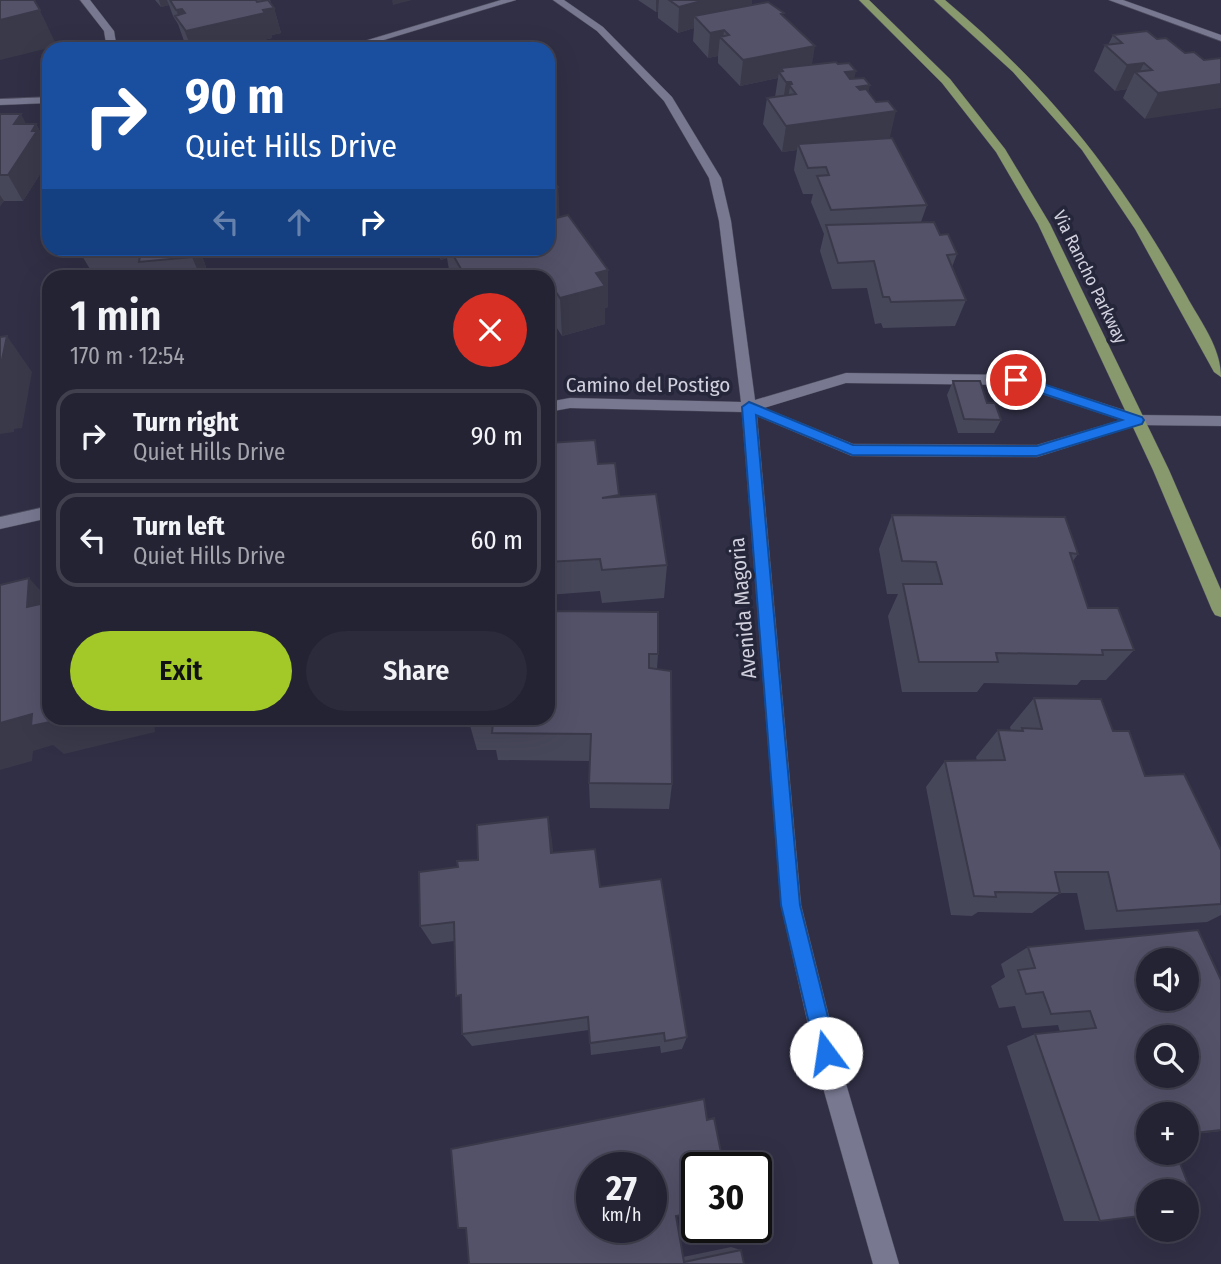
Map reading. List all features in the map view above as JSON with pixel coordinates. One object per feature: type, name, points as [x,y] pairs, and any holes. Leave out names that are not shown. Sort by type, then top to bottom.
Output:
[{"type":"main road","name":"Via Rancho Parkway","points":[[864,0],[946,80],[1001,151],[1044,224],[1138,420],[1221,610]]},
{"type":"main road","points":[[939,0],[1013,65],[1086,147],[1129,212],[1221,372]]},
{"type":"street","points":[[85,0],[109,31],[111,42]]},
{"type":"street","points":[[367,42],[511,0]]},
{"type":"street","name":"Avenida Magoria","points":[[558,0],[600,29],[667,99],[715,178],[725,221],[749,407],[791,905],[832,1077],[886,1264]]},
{"type":"street","points":[[1115,0],[1221,38]]},
{"type":"street","points":[[0,102],[42,100]]},
{"type":"street","points":[[749,407],[845,378],[1016,380],[1138,420],[1221,421]]},
{"type":"street","name":"Camino del Postigo","points":[[555,406],[570,403],[749,407]]},
{"type":"street","points":[[749,407],[852,450],[1037,451],[1138,420]]},
{"type":"street","points":[[0,523],[42,514]]},
{"type":"building","points":[[0,0],[34,0],[40,10],[0,20]]},
{"type":"building","points":[[170,0],[268,0],[274,8],[263,10],[265,13],[186,31],[175,16],[185,13],[182,9],[176,10]]},
{"type":"building","points":[[669,0],[705,0],[679,7]]},
{"type":"building","points":[[768,2],[784,13],[781,14],[815,46],[743,60],[720,37],[729,35],[724,30],[710,33],[694,16]]},
{"type":"building","points":[[1147,31],[1157,39],[1166,38],[1185,53],[1194,52],[1204,60],[1221,58],[1221,84],[1158,93],[1135,72],[1152,70],[1144,63],[1127,65],[1105,45],[1122,43],[1113,35]]},
{"type":"building","points":[[849,63],[856,71],[845,72],[850,79],[864,78],[870,85],[857,87],[860,90],[866,89],[876,102],[888,101],[896,111],[786,126],[767,98],[796,94],[789,85],[791,82],[786,82],[779,72],[783,71],[781,68]]},
{"type":"building","points":[[0,114],[21,114],[14,124],[36,124],[32,131],[37,131],[8,175],[0,175]]},
{"type":"building","points":[[892,138],[927,205],[831,210],[817,176],[829,175],[826,167],[808,168],[798,144]]},
{"type":"building","points":[[568,215],[608,270],[596,273],[605,286],[560,298],[555,291],[555,270],[462,270],[454,256],[555,256],[555,218]]},
{"type":"building","points":[[934,222],[940,235],[948,234],[957,254],[947,255],[966,300],[891,302],[889,297],[883,297],[874,261],[838,263],[826,225]]},
{"type":"building","points":[[140,256],[192,256],[192,257],[139,262]]},
{"type":"building","points":[[7,336],[0,369],[0,337]]},
{"type":"building","points":[[953,381],[980,381],[987,403],[995,403],[1001,420],[964,419]]},
{"type":"building","points":[[595,440],[598,464],[615,463],[619,495],[602,498],[656,494],[667,565],[602,570],[600,559],[555,562],[555,443]]},
{"type":"building","points":[[892,515],[1065,517],[1078,554],[1070,553],[1088,608],[1118,608],[1134,650],[1102,650],[1103,655],[996,653],[998,662],[919,662],[903,584],[942,584],[936,562],[902,561]]},
{"type":"building","points":[[29,578],[27,607],[42,604],[42,724],[31,726],[32,714],[0,723],[0,585]]},
{"type":"building","points":[[555,611],[658,612],[658,654],[649,654],[649,668],[671,671],[672,784],[589,783],[591,734],[492,733],[493,725],[555,725]]},
{"type":"building","points":[[1034,698],[1101,699],[1113,731],[1129,731],[1145,776],[1184,774],[1221,850],[1221,904],[1117,911],[1108,872],[1055,872],[1060,893],[995,892],[996,897],[974,896],[945,761],[1005,760],[998,730],[1042,729]]},
{"type":"building","points":[[548,817],[551,853],[595,849],[600,887],[661,879],[687,1037],[665,1041],[664,1033],[590,1043],[588,1017],[462,1034],[461,995],[456,996],[454,922],[420,926],[419,872],[458,867],[457,861],[478,860],[477,825]]},
{"type":"building","points":[[1198,930],[1221,980],[1221,1130],[1199,1133],[1199,1102],[1136,1102],[1136,1165],[1181,1165],[1186,1179],[1136,1179],[1136,1216],[1100,1221],[1035,1034],[1096,1028],[1090,1011],[1051,1014],[1043,992],[1026,994],[1018,970],[1035,968],[1028,947]]},
{"type":"building","points":[[704,1099],[707,1120],[714,1118],[721,1152],[681,1152],[681,1215],[676,1216],[684,1262],[741,1250],[744,1264],[469,1264],[466,1228],[458,1228],[451,1149]]},
{"type":"route","points":[[826,1053],[791,905],[749,407],[852,450],[1037,451],[1138,420],[1016,380]]}]
